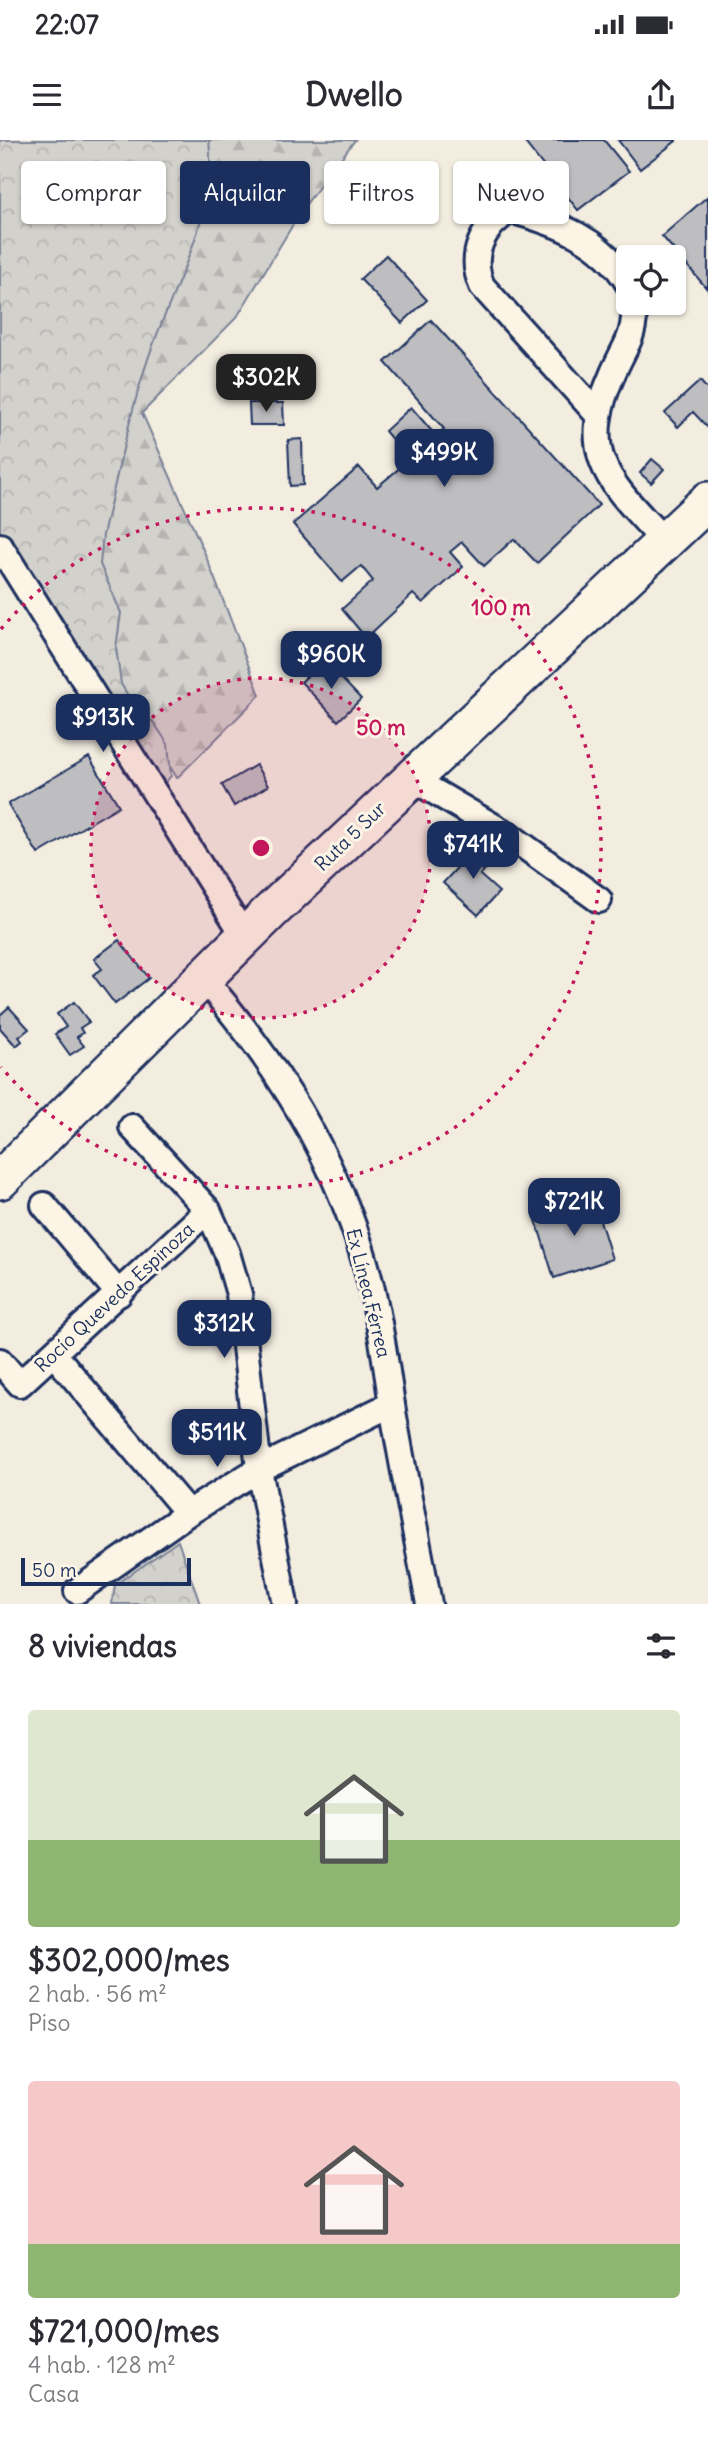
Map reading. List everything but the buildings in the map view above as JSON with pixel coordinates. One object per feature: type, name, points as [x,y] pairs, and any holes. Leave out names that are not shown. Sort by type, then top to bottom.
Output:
[{"type":"highway","name":"Ruta 5 Sur","points":[[0,1180],[245,937],[708,501]]},
{"type":"street","points":[[598,415],[482,286],[475,271],[479,242],[492,221],[510,210],[546,220],[588,241],[616,263]]},
{"type":"street","points":[[635,315],[634,332],[613,373],[598,415],[598,457],[619,492],[664,541]]},
{"type":"street","points":[[0,546],[245,937]]},
{"type":"street","points":[[411,778],[510,836],[599,900]]},
{"type":"street","name":"Ex Línea Férrea","points":[[204,979],[267,1058],[301,1112],[338,1186],[371,1282],[429,1604]]},
{"type":"street","points":[[132,1127],[208,1210],[228,1253],[239,1294],[259,1469],[285,1604]]},
{"type":"street","points":[[44,1205],[119,1294]]},
{"type":"street","name":"Rocío Quevedo Espinoza","points":[[0,1361],[20,1384],[208,1210]]},
{"type":"street","points":[[54,1354],[188,1513]]},
{"type":"street","points":[[77,1591],[188,1513],[259,1469],[392,1404]]},
{"type":"green space","points":[[0,140],[209,140],[210,161],[180,161],[180,224],[200,224],[141,381],[103,535],[100,564],[121,613],[116,648],[121,684],[131,701],[154,723],[168,744],[171,776],[165,783],[155,787],[0,533]]},
{"type":"green space","points":[[187,140],[355,140],[339,161],[324,161],[324,181],[310,199],[310,161],[180,161],[180,224],[293,224],[237,317],[142,413],[205,554],[260,695],[177,778],[3,488],[143,224],[166,224],[166,180]]},
{"type":"green space","points":[[178,1541],[200,1604],[112,1604],[115,1585]]}]
